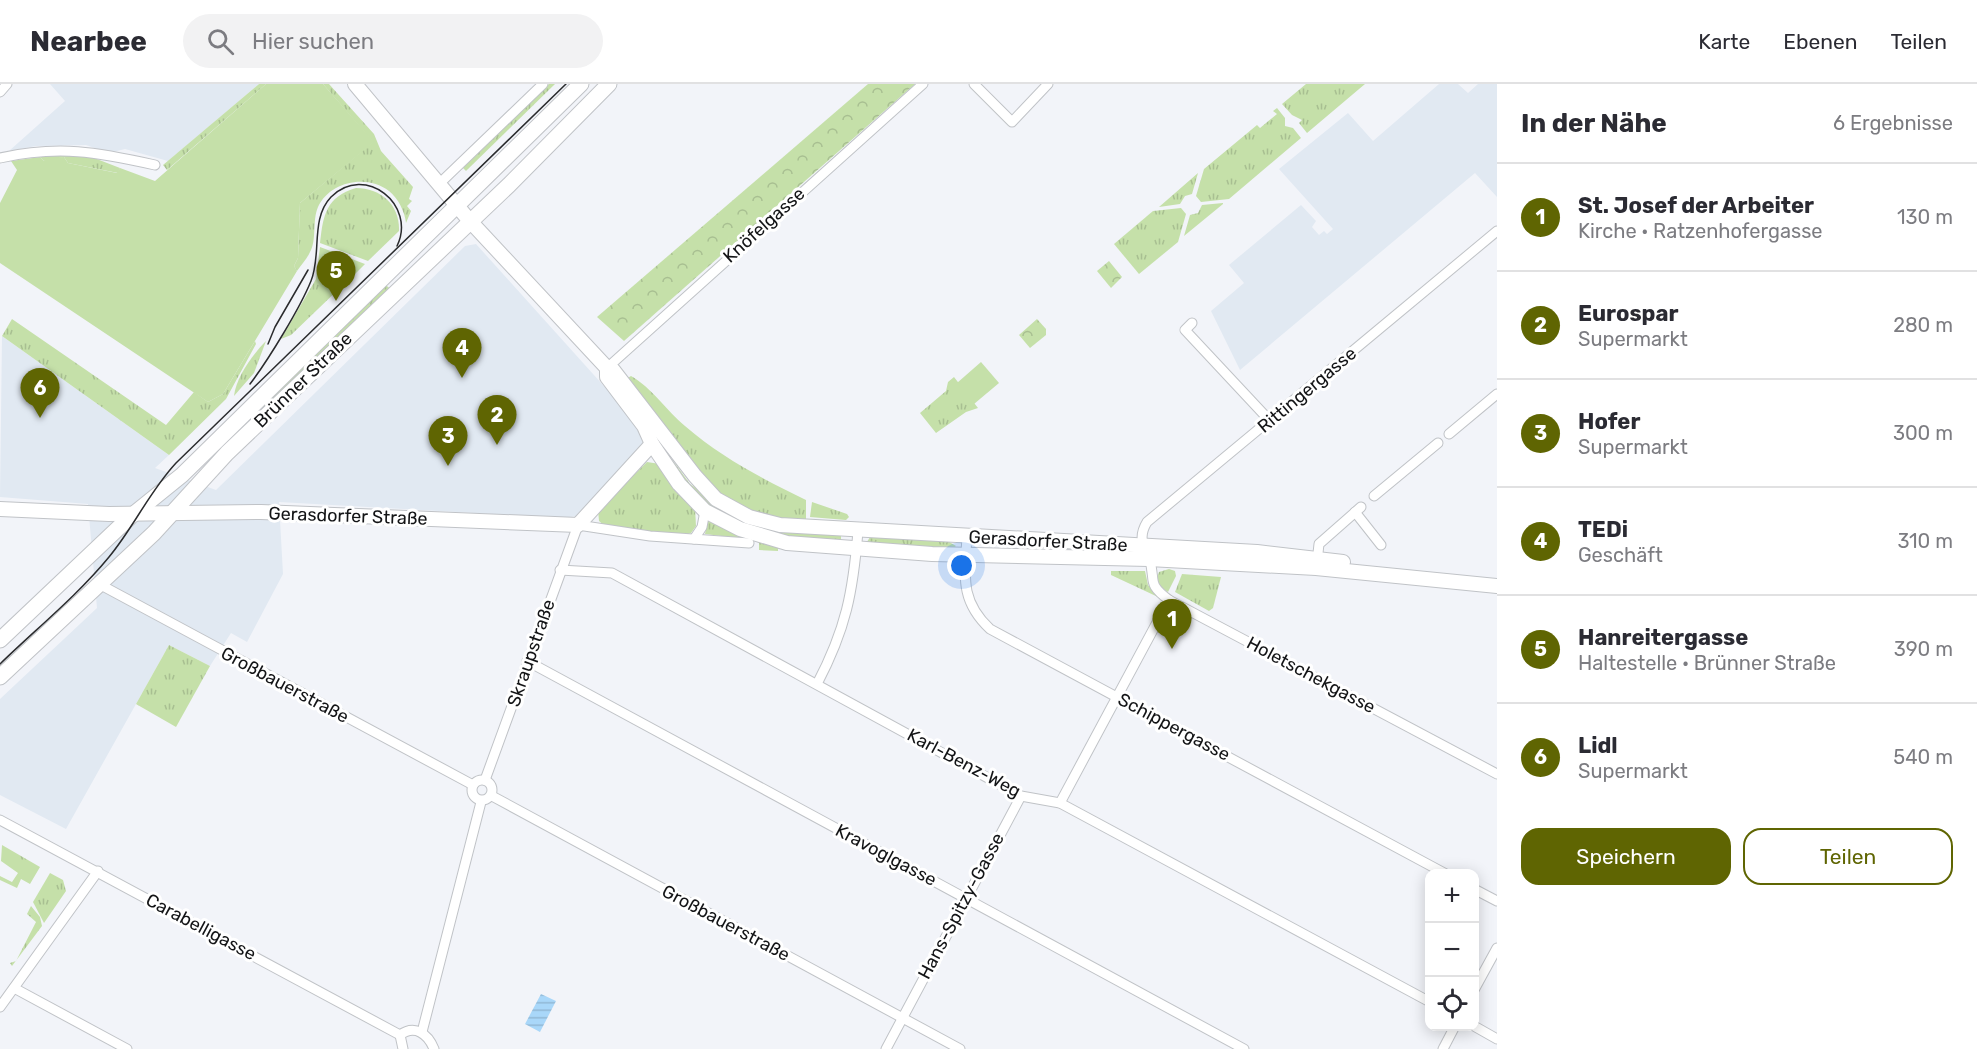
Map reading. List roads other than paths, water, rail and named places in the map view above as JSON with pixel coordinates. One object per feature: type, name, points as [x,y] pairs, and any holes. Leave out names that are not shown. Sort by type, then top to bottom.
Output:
[{"type":"main road","points":[[355,84],[469,220],[607,368]]},
{"type":"main road","name":"Brünner Straße","points":[[0,640],[135,513],[182,475],[581,84]]},
{"type":"main road","name":"Brünner Straße","points":[[0,677],[154,533],[227,453],[469,220],[509,185],[609,84]]},
{"type":"main road","name":"Gerasdorfer Straße","points":[[1146,553],[966,554],[857,548],[787,543],[740,529],[705,511],[679,484],[652,444],[644,426],[607,377],[607,368],[613,370],[642,404],[695,476],[716,499],[749,517],[780,525],[967,537],[1146,553],[1317,563],[1497,586]]},
{"type":"main road","points":[[578,525],[652,444],[667,448],[691,481],[716,499]]},
{"type":"main road","name":"Gerasdorfer Straße","points":[[0,509],[135,513],[272,513],[578,525]]},
{"type":"street","points":[[0,92],[7,84]]},
{"type":"street","points":[[440,183],[543,84]]},
{"type":"street","name":"Knöfelgasse","points":[[607,368],[923,84]]},
{"type":"street","points":[[974,84],[1012,122],[1048,84]]},
{"type":"street","points":[[0,158],[33,151],[71,149],[155,165]]},
{"type":"street","name":"Rittingergasse","points":[[1146,553],[1141,531],[1147,522],[1497,231]]},
{"type":"street","points":[[1192,323],[1185,330],[1270,421]]},
{"type":"street","points":[[1449,434],[1497,394]]},
{"type":"street","points":[[1374,496],[1438,443]]},
{"type":"street","points":[[1317,563],[1319,544],[1358,509],[1382,545]]},
{"type":"street","points":[[694,539],[702,527],[705,511]]},
{"type":"street","name":"Gerasdorfer Straße","points":[[578,525],[749,543]]},
{"type":"street","name":"Skraupstraße","points":[[485,780],[578,525]]},
{"type":"street","points":[[817,684],[834,652],[849,611],[858,531]]},
{"type":"street","name":"Schippergasse","points":[[967,537],[966,592],[980,619],[990,628],[1439,869]]},
{"type":"street","name":"Holetschekgasse","points":[[1146,553],[1152,583],[1157,591],[1169,600],[1497,774]]},
{"type":"street","name":"Karl-Benz-Weg","points":[[560,570],[612,573],[1021,795],[1060,803],[1425,999]]},
{"type":"street","name":"Großbauerstraße","points":[[99,584],[473,785]]},
{"type":"street","points":[[1060,803],[1169,600]]},
{"type":"street","name":"Kravoglgasse","points":[[527,662],[1244,1049]]},
{"type":"street","points":[[479,779],[485,780],[491,788],[492,796],[488,801],[481,802],[476,796],[473,785],[479,779]]},
{"type":"street","name":"Hans-Spitzy-Gasse","points":[[886,1049],[1021,795]]},
{"type":"street","name":"Großbauerstraße","points":[[492,796],[960,1049]]},
{"type":"street","points":[[422,1032],[481,802]]},
{"type":"street","name":"Carabelligasse","points":[[0,820],[400,1035]]},
{"type":"street","points":[[0,1007],[98,871]]},
{"type":"street","points":[[1479,892],[1497,901]]},
{"type":"street","points":[[1479,981],[1497,948]]},
{"type":"street","points":[[14,988],[127,1049]]},
{"type":"street","points":[[1479,1029],[1497,1039]]},
{"type":"street","points":[[403,1049],[400,1035],[413,1030],[422,1032],[434,1049]]},
{"type":"street","points":[[1443,1049],[1452,1031]]},
{"type":"water","points":[[541,994],[556,1001],[540,1032],[525,1024]]},
{"type":"tram line","points":[[0,664],[97,571],[118,546],[166,474],[176,463],[566,84]]},
{"type":"tram line","points":[[250,384],[300,305],[311,281],[316,260],[318,226],[331,197],[344,188],[358,185],[372,187],[384,193],[394,204],[400,216],[401,231],[397,246]]},
{"type":"tram line","points":[[268,344],[275,327],[308,270]]},
{"type":"place","name":"Hanreitergasse","points":[[336,301]]},
{"type":"place","name":"TEDi","points":[[462,378]]},
{"type":"place","name":"Lidl","points":[[40,418]]},
{"type":"place","name":"Eurospar","points":[[497,445]]},
{"type":"place","name":"Hofer","points":[[448,466]]},
{"type":"place","name":"St. Josef der Arbeiter","points":[[1172,649]]}]
